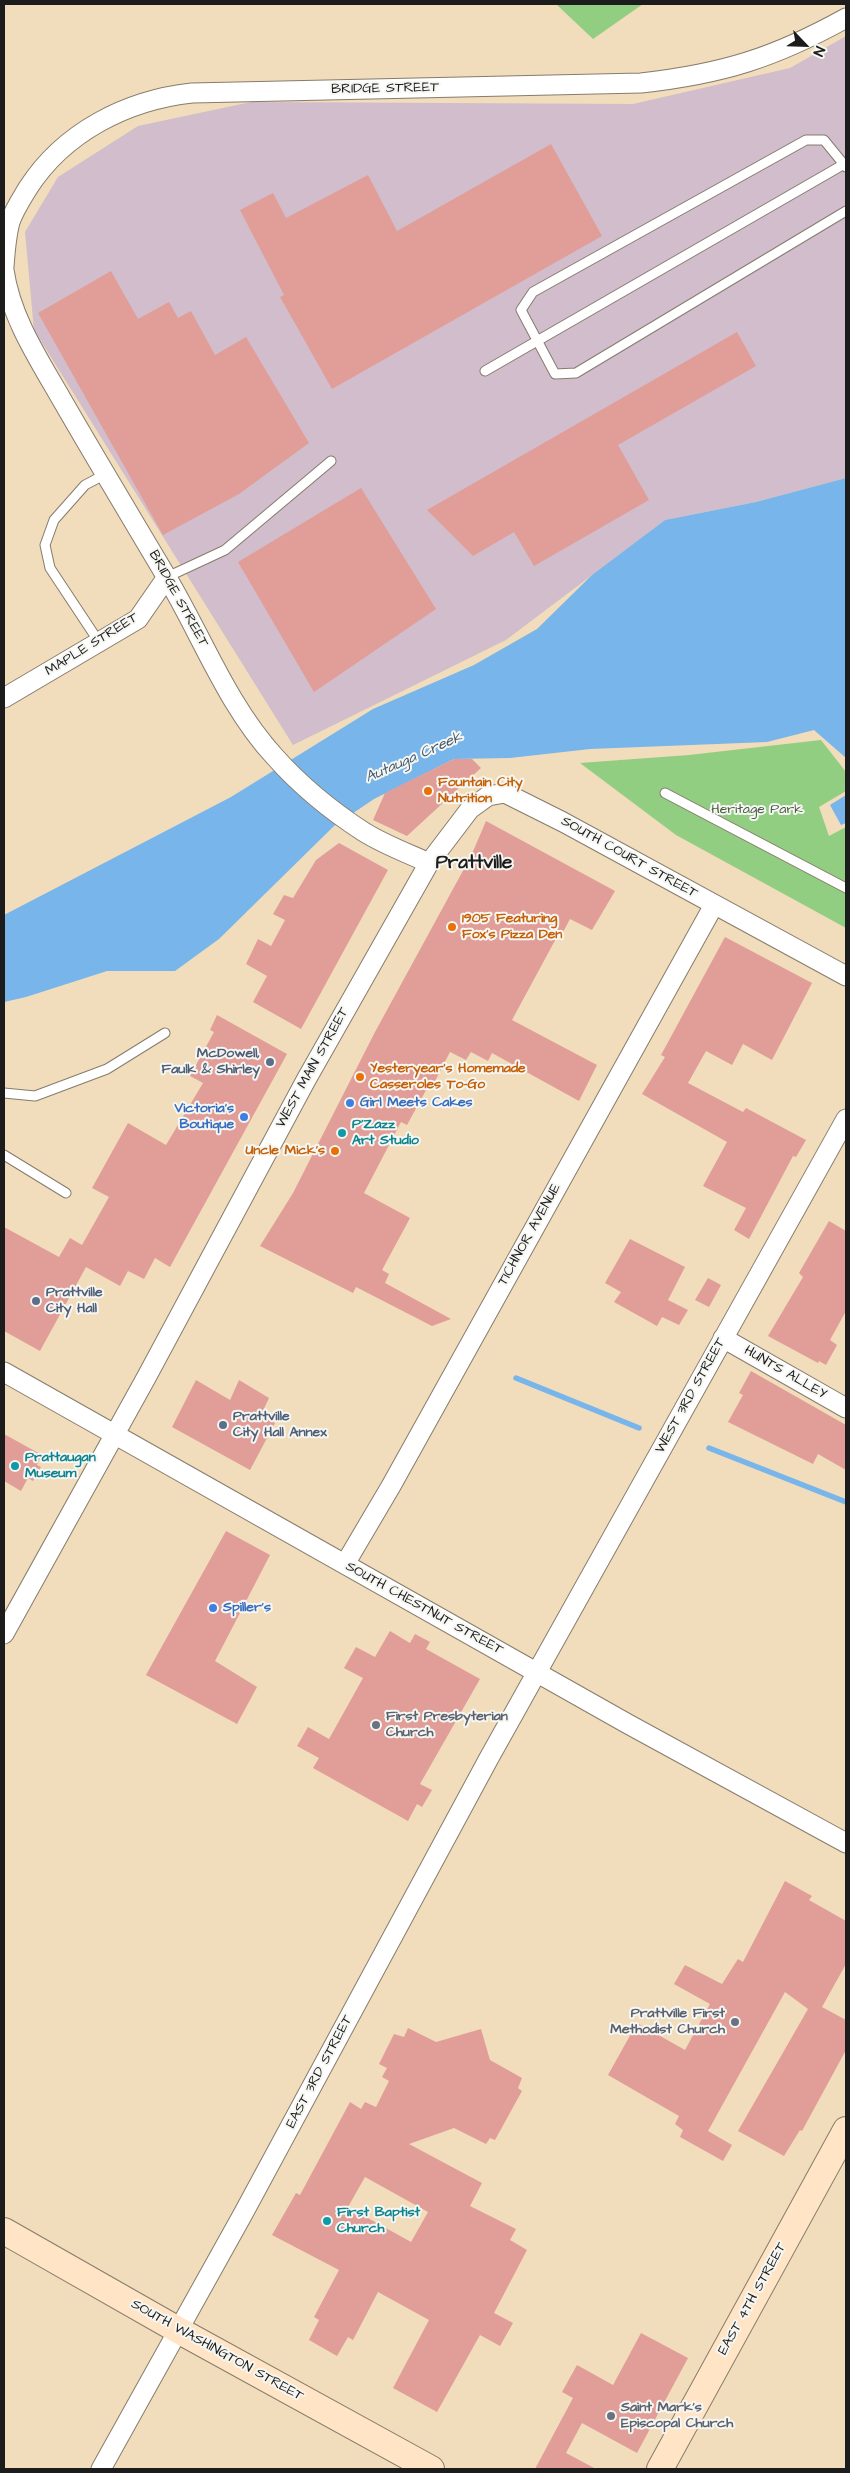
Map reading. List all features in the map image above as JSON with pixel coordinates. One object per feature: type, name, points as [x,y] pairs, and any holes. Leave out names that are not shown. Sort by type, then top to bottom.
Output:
[{"type":"main road","name":"EAST 4TH STREET","points":[[660,2469],[846,2130]]},
{"type":"main road","name":"SOUTH WASHINGTON STREET","points":[[4,2231],[178,2330],[431,2469]]},
{"type":"street","name":"BRIDGE STREET","points":[[429,864],[387,844],[346,819],[276,758],[261,742],[236,704],[167,577],[104,475],[24,334],[7,293],[4,269],[6,244],[11,220],[22,197],[45,166],[85,131],[118,112],[147,101],[192,93],[641,83],[686,78],[729,69],[772,55],[846,18]]},
{"type":"street","name":"MAPLE STREET","points":[[4,698],[138,619],[167,577]]},
{"type":"street","name":"SOUTH COURT STREET","points":[[429,864],[470,808],[488,796],[504,793],[564,822],[846,976]]},
{"type":"street","name":"WEST MAIN STREET","points":[[4,1634],[146,1378],[306,1080],[429,864]]},
{"type":"street","name":"TICHNOR AVENUE","points":[[345,1564],[391,1486],[714,905]]},
{"type":"street","name":"WEST 3RD STREET","points":[[536,1672],[846,1119]]},
{"type":"street","name":"HUNTS ALLEY","points":[[723,1338],[846,1408]]},
{"type":"street","name":"SOUTH CHESTNUT STREET","points":[[4,1372],[536,1672],[846,1843]]},
{"type":"street","name":"EAST 3RD STREET","points":[[101,2469],[248,2206],[536,1672]]},
{"type":"lane","points":[[485,371],[536,342],[846,164],[824,140],[806,140],[533,292],[520,310],[536,342],[554,374],[576,373],[846,212]]},
{"type":"lane","points":[[167,577],[225,550],[331,461]]},
{"type":"lane","points":[[99,642],[50,568],[45,545],[54,520],[85,485],[104,475]]},
{"type":"lane","points":[[665,793],[846,888]]},
{"type":"lane","points":[[4,1093],[35,1096],[98,1073],[165,1033]]},
{"type":"lane","points":[[4,1155],[66,1193]]},
{"type":"shaded area","points":[[846,36],[846,478],[756,502],[665,520],[506,640],[293,745],[34,330],[25,232],[58,177],[138,126],[251,102],[633,104],[790,68]]},
{"type":"green space","points":[[556,4],[643,4],[593,39]]},
{"type":"green space","name":"Heritage Park","points":[[821,740],[846,772],[846,791],[819,807],[829,836],[846,827],[846,928],[676,835],[580,763],[689,755]]},
{"type":"water","name":"Autauga Creek","points":[[846,478],[846,758],[814,730],[767,742],[590,749],[510,758],[454,759],[374,799],[334,826],[219,939],[175,971],[107,971],[26,997],[4,1002],[4,915],[231,797],[373,709],[474,665],[537,629],[592,575],[665,520],[756,502]]},
{"type":"water","points":[[846,795],[846,823],[841,825],[830,805]]},
{"type":"building","points":[[551,144],[602,236],[332,389],[280,297],[284,295],[240,210],[273,193],[286,218],[368,175],[397,231]]},
{"type":"building","points":[[111,271],[138,319],[169,302],[178,318],[191,311],[215,355],[246,337],[309,443],[239,494],[163,535],[38,313]]},
{"type":"building","points":[[737,332],[756,366],[618,445],[649,500],[534,566],[514,532],[473,556],[427,510]]},
{"type":"building","points":[[361,488],[436,609],[314,692],[238,562]]},
{"type":"building","points":[[454,759],[472,759],[481,768],[407,836],[373,820],[385,793]]},
{"type":"building","points":[[486,821],[615,891],[592,930],[570,919],[562,934],[559,933],[512,1020],[597,1065],[579,1101],[492,1053],[488,1061],[471,1052],[466,1060],[450,1052],[434,1083],[431,1081],[407,1125],[401,1122],[364,1193],[410,1218],[382,1270],[389,1274],[385,1283],[451,1319],[432,1326],[356,1287],[353,1293],[260,1246],[293,1193],[375,1032],[471,856]]},
{"type":"building","points":[[339,843],[388,870],[301,1029],[253,1002],[267,976],[246,964],[258,939],[271,946],[285,920],[273,914],[284,895],[293,898],[316,860]]},
{"type":"building","points":[[725,937],[812,983],[772,1060],[743,1044],[732,1065],[706,1051],[688,1083],[743,1112],[746,1108],[806,1140],[796,1157],[793,1156],[749,1239],[734,1230],[746,1208],[703,1186],[727,1142],[642,1094],[665,1057],[661,1055]]},
{"type":"building","points":[[217,1015],[287,1054],[170,1267],[155,1258],[144,1279],[128,1271],[120,1286],[86,1267],[40,1351],[4,1331],[4,1227],[59,1257],[70,1238],[82,1245],[109,1197],[92,1188],[128,1123],[166,1145],[203,1083],[190,1076],[214,1032],[210,1030]]},
{"type":"building","points":[[829,1221],[846,1231],[846,1311],[830,1340],[837,1345],[826,1365],[819,1361],[818,1363],[768,1336],[803,1277],[799,1273]]},
{"type":"building","points":[[630,1239],[685,1267],[668,1300],[688,1310],[679,1325],[662,1317],[657,1326],[614,1302],[621,1292],[605,1283]]},
{"type":"building","points":[[708,1278],[721,1285],[709,1307],[695,1300]]},
{"type":"building","points":[[751,1371],[846,1425],[846,1470],[818,1454],[813,1464],[728,1422],[743,1395],[739,1393]]},
{"type":"building","name":"Prattville City Hall Annex","points":[[196,1380],[230,1400],[239,1380],[269,1398],[261,1415],[275,1423],[250,1470],[172,1427]]},
{"type":"building","points":[[4,1434],[42,1455],[37,1465],[41,1467],[33,1481],[28,1478],[21,1491],[4,1481]]},
{"type":"building","name":"Spiller's","points":[[226,1531],[270,1555],[215,1661],[257,1687],[237,1724],[146,1675]]},
{"type":"building","name":"First Presbyterian Church","points":[[390,1631],[410,1643],[415,1634],[430,1642],[426,1649],[480,1679],[420,1784],[432,1790],[422,1807],[417,1804],[408,1821],[313,1768],[319,1758],[297,1746],[308,1727],[329,1739],[363,1678],[344,1668],[356,1647],[375,1657]]},
{"type":"building","name":"Prattville First Methodist Church","points":[[785,1881],[812,1896],[809,1900],[846,1921],[846,1964],[822,2007],[846,2020],[846,2050],[802,2131],[800,2130],[784,2156],[738,2131],[808,2009],[785,1992],[708,2131],[732,2145],[723,2161],[680,2137],[683,2130],[675,2124],[679,2116],[608,2075],[637,2023],[685,2050],[710,2004],[674,1984],[685,1965],[722,1984],[738,1959],[743,1962]]},
{"type":"building","name":"First Baptist Church","points":[[408,2028],[436,2042],[481,2029],[490,2060],[522,2078],[518,2088],[522,2091],[495,2140],[490,2138],[486,2144],[454,2128],[409,2144],[482,2183],[470,2206],[516,2229],[510,2240],[527,2250],[494,2313],[513,2323],[500,2346],[480,2335],[437,2412],[393,2388],[429,2320],[378,2292],[353,2340],[348,2337],[337,2356],[309,2340],[319,2320],[314,2317],[339,2270],[272,2235],[296,2193],[300,2195],[350,2102],[361,2109],[365,2102],[376,2107],[389,2081],[382,2077],[387,2068],[379,2064],[394,2034],[404,2037]],"holes":[[[365,2177],[428,2212],[411,2242],[348,2207]]]},
{"type":"building","points":[[641,2333],[688,2358],[637,2453],[582,2423],[566,2453],[596,2469],[535,2469],[573,2398],[562,2392],[577,2365],[613,2385]]},
{"type":"waterway","points":[[516,1378],[639,1428]]},
{"type":"waterway","points":[[709,1448],[846,1502]]},
{"type":"place","name":"Fountain City Nutrition","points":[[428,791]]},
{"type":"place","name":"1905 Featuring Fox's Pizza Den","points":[[452,927]]},
{"type":"place","name":"McDowell, Faulk & Shirley","points":[[270,1062]]},
{"type":"place","name":"Yesteryear's Homemade Casseroles To-Go","points":[[360,1077]]},
{"type":"place","name":"Girl Meets Cakes","points":[[350,1103]]},
{"type":"place","name":"Victoria's Boutique","points":[[244,1117]]},
{"type":"place","name":"P'Zazz Art Studio","points":[[342,1133]]},
{"type":"place","name":"Uncle Mick's","points":[[335,1151]]},
{"type":"place","name":"Prattville City Hall","points":[[36,1301]]},
{"type":"place","name":"Prattville City Hall Annex","points":[[223,1425]]},
{"type":"place","name":"Prattaugan Museum","points":[[15,1466]]},
{"type":"place","name":"Spiller's","points":[[213,1608]]},
{"type":"place","name":"First Presbyterian Church","points":[[376,1725]]},
{"type":"place","name":"Prattville First Methodist Church","points":[[735,2022]]},
{"type":"place","name":"First Baptist Church","points":[[327,2221]]},
{"type":"place","name":"Saint Mark's Episcopal Church","points":[[611,2416]]},
{"type":"district","name":"Prattville","points":[[474,864]]}]
